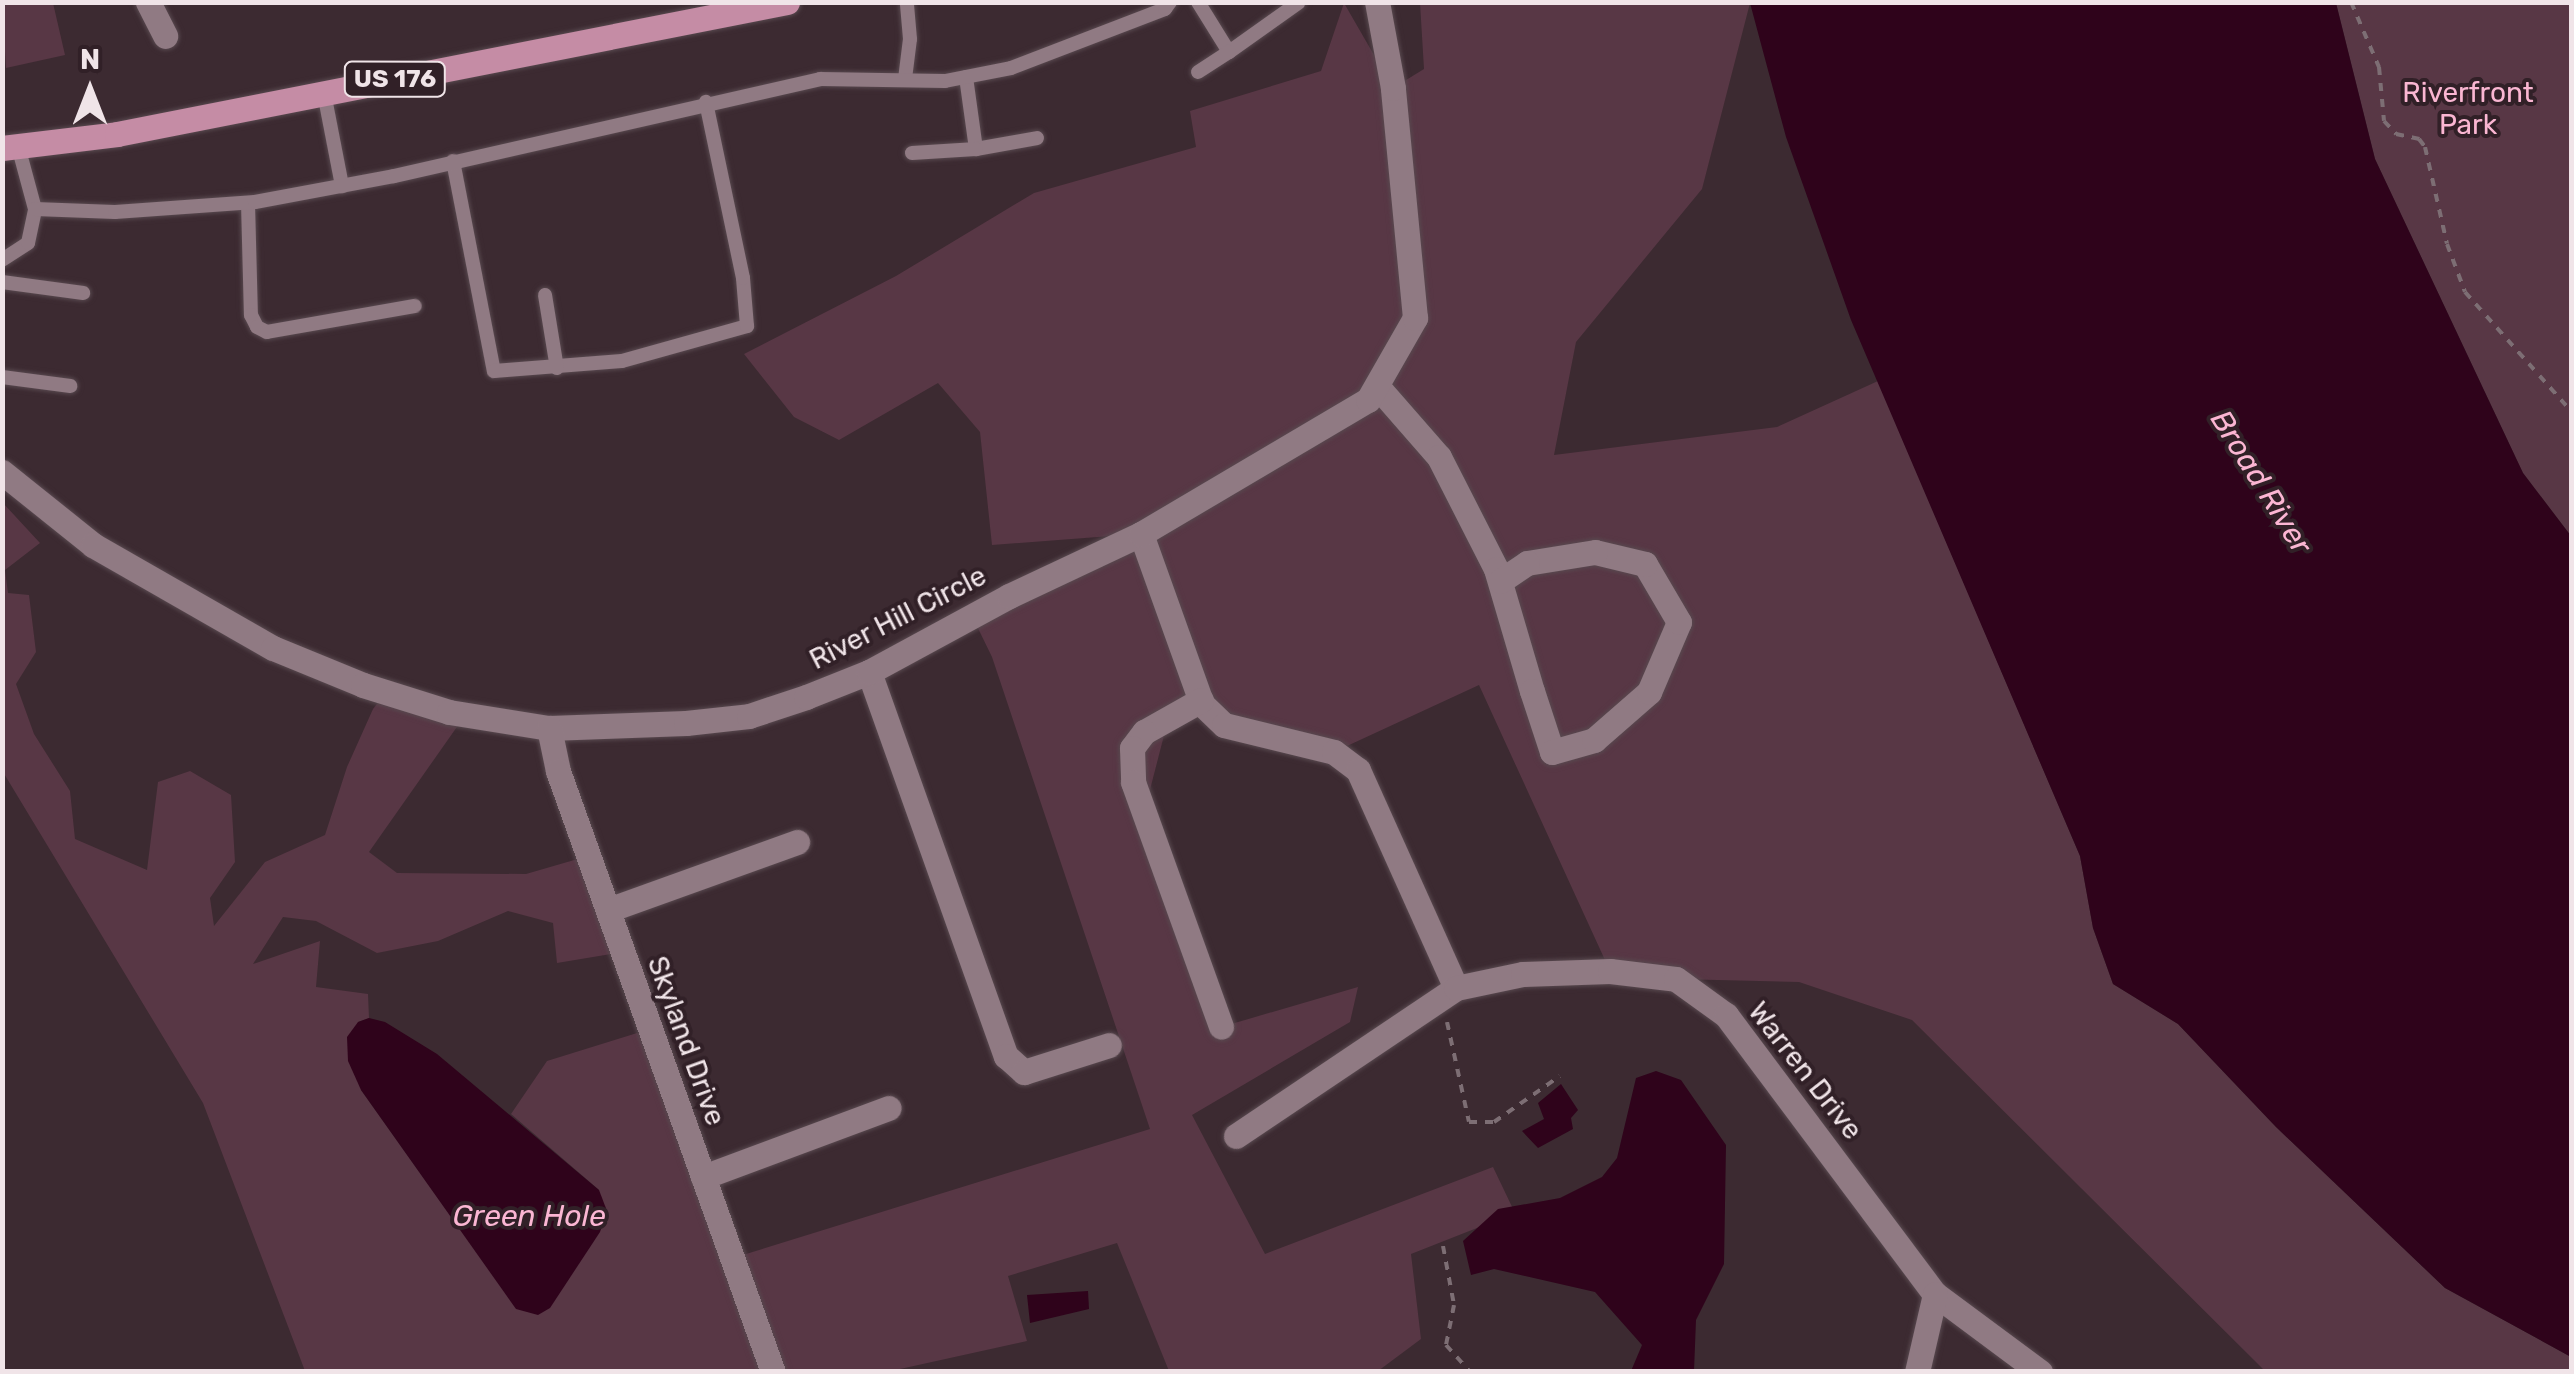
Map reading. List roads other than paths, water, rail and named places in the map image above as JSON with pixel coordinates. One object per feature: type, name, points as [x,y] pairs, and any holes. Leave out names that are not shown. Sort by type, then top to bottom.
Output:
[{"type":"main road","name":"US 176","points":[[10,147],[117,134],[787,2]]},
{"type":"street","points":[[148,2],[165,36]]},
{"type":"street","name":"River Hill Circle","points":[[2,472],[92,545],[272,648],[363,685],[448,712],[549,728],[749,716],[868,672],[1009,596],[1141,534],[1368,400],[1415,318],[1393,88],[1377,2]]},
{"type":"street","points":[[1376,386],[1439,457],[1500,581],[1552,752],[1594,740],[1649,692],[1679,622],[1645,564],[1595,552],[1527,562],[1500,581]]},
{"type":"street","points":[[1141,534],[1201,700],[1224,725],[1334,752],[1358,770],[1450,993]]},
{"type":"street","points":[[868,672],[1006,1056],[1024,1072],[1110,1044]]},
{"type":"street","points":[[1201,700],[1144,732],[1132,748],[1133,782],[1221,1027]]},
{"type":"street","name":"Skyland Drive","points":[[549,728],[558,771],[773,1372]]},
{"type":"street","points":[[608,910],[797,842]]},
{"type":"street","name":"Warren Drive","points":[[1236,1136],[1450,993],[1523,974],[1610,971],[1676,978],[1726,1015],[1935,1294],[2040,1372]]},
{"type":"street","points":[[703,1177],[889,1108]]},
{"type":"street","points":[[1917,1372],[1935,1294]]},
{"type":"lane","points":[[905,79],[910,40],[907,2]]},
{"type":"lane","points":[[35,209],[115,212],[248,203],[452,162],[820,78],[966,77],[1011,68],[1166,9],[1170,2]]},
{"type":"lane","points":[[1198,2],[1230,52]]},
{"type":"lane","points":[[1198,72],[1298,3]]},
{"type":"lane","points":[[966,77],[976,149]]},
{"type":"lane","points":[[324,93],[342,186]]},
{"type":"lane","points":[[452,162],[494,372],[622,360],[747,326],[743,278],[706,102]]},
{"type":"lane","points":[[912,153],[976,149],[1037,138]]},
{"type":"lane","points":[[3,261],[28,243],[35,209],[10,147]]},
{"type":"lane","points":[[248,203],[252,315],[257,327],[267,332],[414,306]]},
{"type":"lane","points":[[2,282],[83,293]]},
{"type":"lane","points":[[545,295],[558,368]]},
{"type":"lane","points":[[2,377],[70,386]]},
{"type":"water","name":"Broad River","points":[[1750,3],[2336,3],[2375,159],[2523,473],[2571,536],[2571,1357],[2445,1288],[2276,1127],[2178,1024],[2113,984],[2093,928],[2080,856],[1851,320],[1786,137]]},
{"type":"water","name":"Green Hole","points":[[369,1018],[385,1022],[437,1054],[599,1190],[607,1211],[600,1232],[550,1308],[538,1315],[516,1309],[361,1090],[348,1061],[347,1037],[358,1022]]},
{"type":"water","points":[[1656,1071],[1681,1080],[1726,1145],[1724,1264],[1696,1320],[1694,1371],[1631,1371],[1642,1345],[1595,1292],[1494,1269],[1471,1275],[1463,1241],[1498,1209],[1560,1198],[1602,1177],[1617,1158],[1636,1078]]},
{"type":"water","points":[[1561,1084],[1578,1110],[1571,1118],[1573,1129],[1538,1148],[1522,1131],[1544,1119],[1538,1103]]},
{"type":"water","points":[[1088,1291],[1089,1309],[1030,1323],[1027,1295]]},
{"type":"park label","name":"Riverfront Park","points":[[2468,109]]}]
